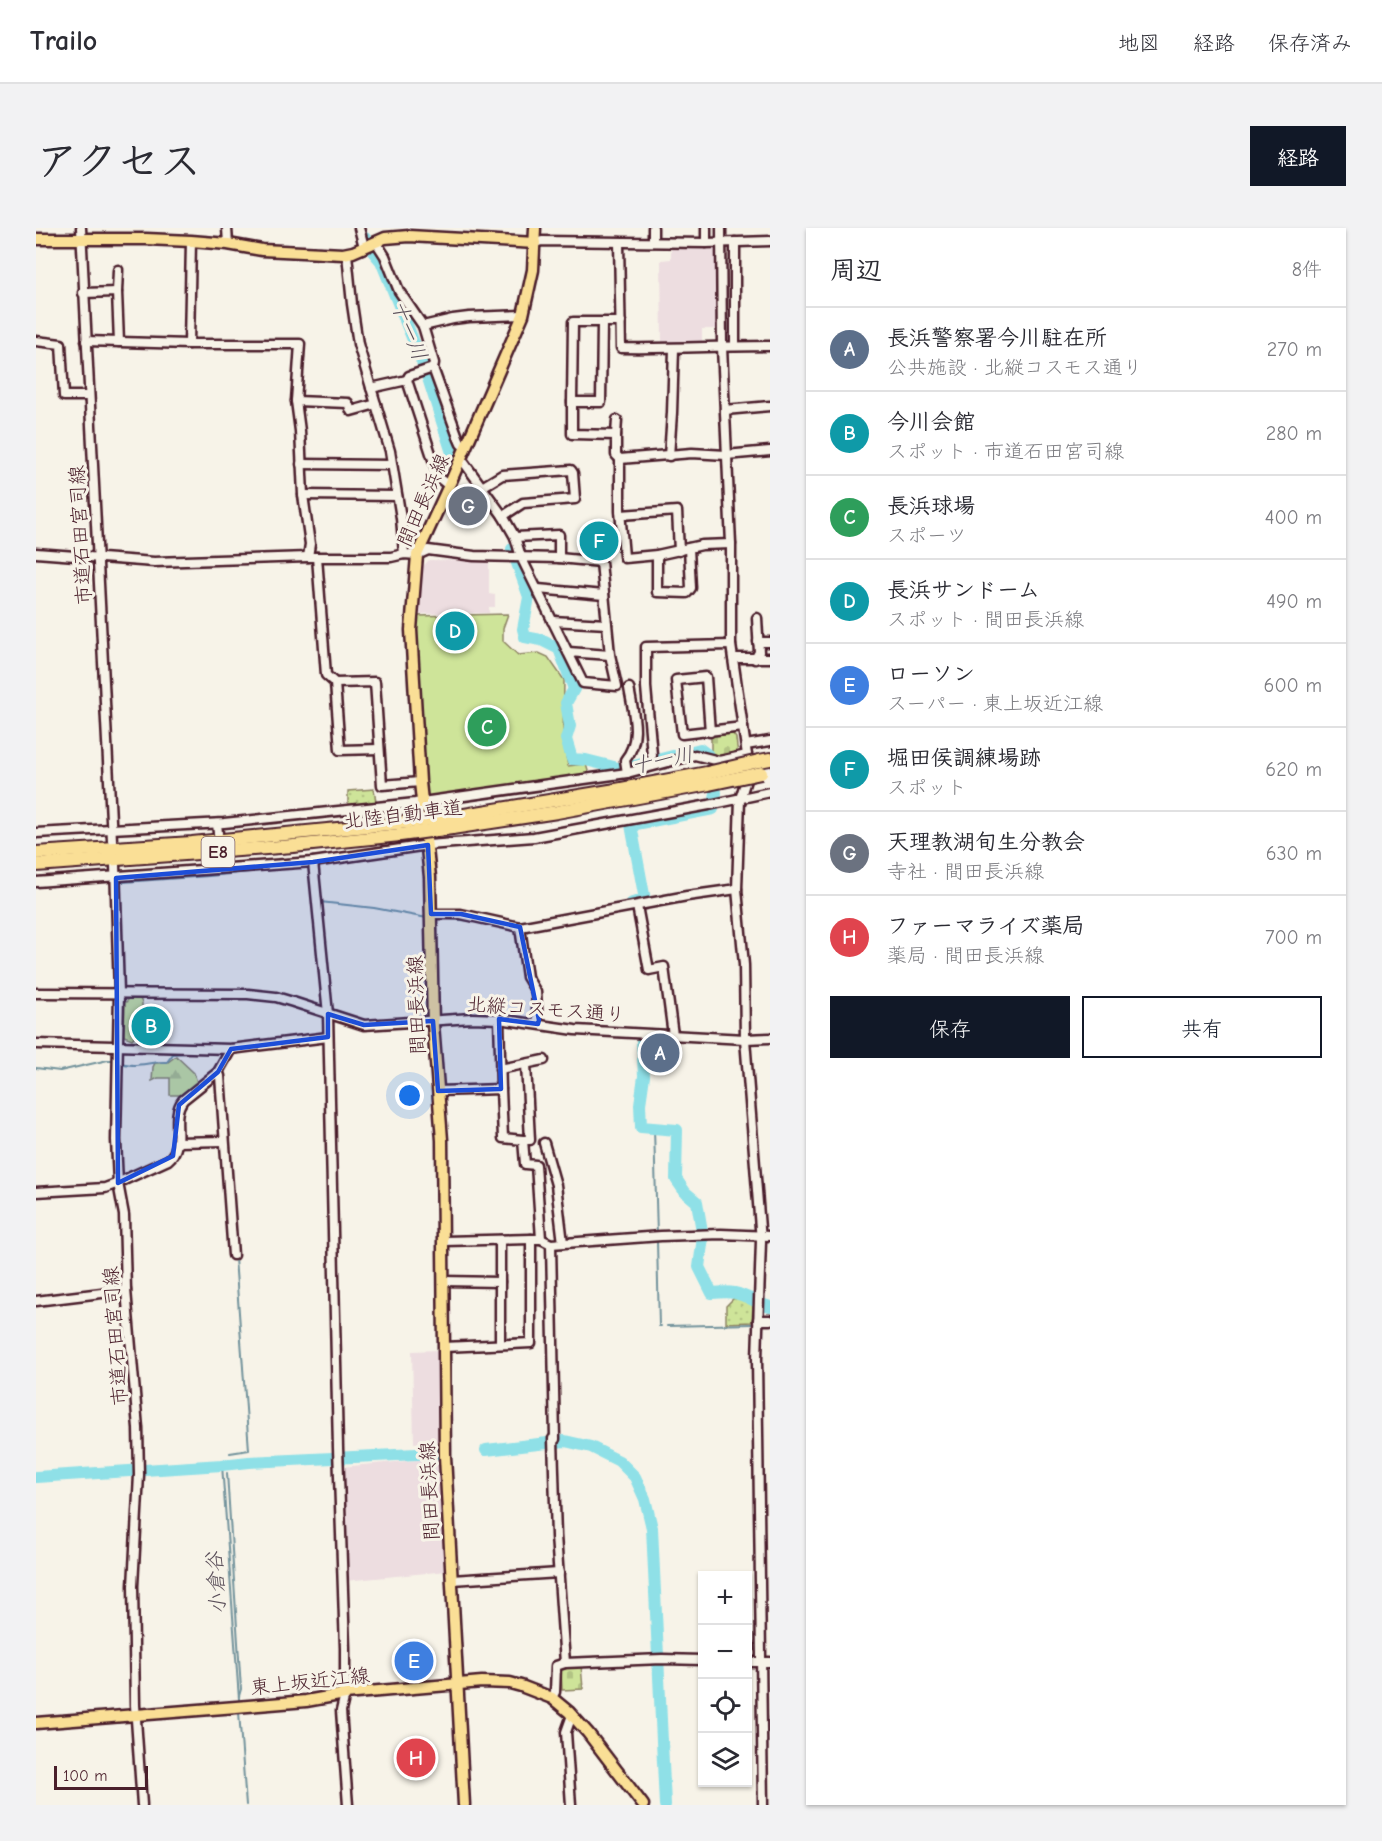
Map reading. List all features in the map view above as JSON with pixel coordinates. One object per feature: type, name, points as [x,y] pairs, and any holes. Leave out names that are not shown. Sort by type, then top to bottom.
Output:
[{"type":"highway","name":"北陸自動車道","points":[[36,865],[293,846],[452,822],[606,792],[708,778],[765,766]]},
{"type":"highway","name":"北陸自動車道","points":[[36,854],[399,829]]},
{"type":"main road","name":"間田長浜線","points":[[464,1805],[445,1456],[442,1140],[433,1021],[428,845],[420,782],[411,630],[417,555],[462,460],[523,315],[533,270],[535,228]]},
{"type":"main road","points":[[36,239],[81,233],[228,244],[262,250],[346,254],[385,238],[409,236],[535,243]]},
{"type":"main road","name":"東上坂近江線","points":[[36,1723],[306,1701],[345,1694],[458,1684],[510,1683],[552,1698],[572,1715],[643,1805]]},
{"type":"street","points":[[227,228],[228,244]]},
{"type":"street","points":[[359,228],[369,245],[385,256],[399,291],[423,327],[434,363],[433,368],[458,437],[461,444],[466,447]]},
{"type":"street","points":[[653,228],[653,242]]},
{"type":"street","points":[[706,228],[706,243]]},
{"type":"street","points":[[721,228],[722,347],[731,544],[731,645],[747,755],[746,780],[740,799],[737,889],[744,965],[745,1039],[760,1235],[758,1320],[760,1542],[765,1662],[763,1805]]},
{"type":"street","name":"市道石田宮司線","points":[[81,233],[112,840]]},
{"type":"street","points":[[189,344],[191,241]]},
{"type":"street","points":[[535,243],[542,241],[706,243],[770,241]]},
{"type":"street","points":[[619,242],[621,348],[770,346]]},
{"type":"street","points":[[735,242],[735,346]]},
{"type":"street","points":[[346,254],[358,344],[392,465],[404,554]]},
{"type":"street","points":[[118,270],[119,342]]},
{"type":"street","points":[[83,293],[117,292]]},
{"type":"street","points":[[423,327],[469,317],[523,315]]},
{"type":"street","points":[[616,435],[572,434],[573,322],[621,322]]},
{"type":"street","points":[[572,402],[601,402],[602,323]]},
{"type":"street","points":[[36,341],[61,344],[64,396],[88,396]]},
{"type":"street","points":[[86,341],[300,344],[296,401],[303,495],[326,675],[335,683],[375,682],[382,785],[420,782]]},
{"type":"street","points":[[669,456],[674,349]]},
{"type":"street","points":[[371,388],[407,380],[409,376],[433,368]]},
{"type":"street","points":[[407,380],[439,478],[450,483]]},
{"type":"street","points":[[296,401],[348,403],[351,411],[376,404]]},
{"type":"street","points":[[725,410],[770,406]]},
{"type":"street","points":[[617,420],[616,455],[620,459],[624,557],[657,555],[689,548],[731,544]]},
{"type":"street","points":[[620,459],[692,453],[726,455],[770,451]]},
{"type":"street","points":[[462,460],[503,516],[515,537],[521,557],[583,683],[629,688],[646,687]]},
{"type":"street","points":[[301,464],[392,465]]},
{"type":"street","points":[[482,487],[502,475],[571,470],[573,472],[575,499],[523,503],[503,516]]},
{"type":"street","points":[[303,495],[397,496]]},
{"type":"street","points":[[621,515],[677,512],[679,551]]},
{"type":"street","points":[[515,537],[559,535],[560,558]]},
{"type":"street","points":[[657,555],[657,592],[686,593],[691,588],[689,548]]},
{"type":"street","points":[[36,553],[154,562],[391,557],[404,554],[417,555],[428,550],[474,556],[560,558],[602,562],[610,655],[617,686]]},
{"type":"street","points":[[538,589],[604,595]]},
{"type":"street","points":[[755,659],[759,652],[757,618]]},
{"type":"street","points":[[552,621],[607,624]]},
{"type":"street","points":[[758,642],[770,642]]},
{"type":"street","points":[[652,755],[646,687],[646,647],[731,645]]},
{"type":"street","points":[[568,652],[610,655]]},
{"type":"street","points":[[733,658],[770,658]]},
{"type":"street","points":[[710,732],[706,677],[676,680],[682,734],[710,732],[743,727]]},
{"type":"street","points":[[335,683],[340,750],[378,749]]},
{"type":"street","points":[[626,769],[625,760],[632,750],[635,724],[629,688]]},
{"type":"street","points":[[746,745],[770,741]]},
{"type":"street","points":[[36,833],[111,828],[217,828],[423,802],[626,769],[695,755],[719,761],[747,755]]},
{"type":"street","points":[[36,882],[116,878],[221,866],[313,862],[428,845],[534,837],[770,792]]},
{"type":"street","points":[[313,862],[328,1014],[338,1456],[345,1648],[345,1694],[340,1711],[348,1805]]},
{"type":"street","name":"市道石田宮司線","points":[[115,865],[119,993],[116,1140],[118,1183],[124,1215],[126,1290],[138,1428],[139,1475],[133,1586],[135,1716],[142,1805]]},
{"type":"street","points":[[431,914],[461,914],[520,927],[737,889]]},
{"type":"street","points":[[637,906],[649,970],[664,967],[673,1035]]},
{"type":"street","points":[[520,927],[527,977],[536,992],[538,1024]]},
{"type":"street","name":"北縦コスモス通り","points":[[36,993],[255,994],[276,997],[364,1025],[500,1018],[575,1030],[745,1039],[770,1038]]},
{"type":"street","points":[[500,1018],[503,1138],[530,1140],[526,1064]]},
{"type":"street","points":[[36,1044],[231,1049],[328,1037]]},
{"type":"street","points":[[36,1192],[105,1188],[168,1160],[175,1152],[177,1142],[179,1105],[218,1072],[231,1049]]},
{"type":"street","points":[[500,1069],[544,1059]]},
{"type":"street","points":[[218,1072],[232,1256]]},
{"type":"street","points":[[438,1091],[501,1089]]},
{"type":"street","points":[[444,1347],[531,1343],[536,1239],[536,1165],[525,1164],[523,1140]]},
{"type":"street","points":[[177,1142],[224,1142]]},
{"type":"street","points":[[544,1143],[556,1185],[563,1243]]},
{"type":"street","points":[[444,1241],[536,1239],[551,1244],[703,1235],[770,1236]]},
{"type":"street","points":[[500,1240],[500,1344]]},
{"type":"street","points":[[551,1244],[556,1536],[565,1663]]},
{"type":"street","points":[[444,1281],[500,1282]]},
{"type":"street","points":[[36,1301],[126,1290]]},
{"type":"street","points":[[758,1320],[770,1320]]},
{"type":"street","points":[[760,1542],[770,1543]]},
{"type":"street","points":[[452,1580],[559,1572]]},
{"type":"street","points":[[552,1698],[555,1692],[556,1666],[565,1663],[659,1659],[698,1660]]},
{"type":"street","points":[[571,1805],[566,1732],[572,1715]]},
{"type":"highlighted area","points":[[428,845],[431,914],[461,914],[520,927],[538,1024],[499,1019],[501,1089],[438,1091],[433,1021],[364,1025],[328,1014],[328,1037],[231,1049],[218,1072],[179,1105],[173,1156],[118,1183],[116,878],[313,862]]},
{"type":"shaded area","points":[[671,246],[715,247],[718,249],[720,329],[702,329],[702,346],[662,346],[661,260],[671,259]]},
{"type":"shaded area","points":[[429,560],[489,561],[489,594],[495,595],[495,607],[489,607],[489,613],[416,614],[423,566]]},
{"type":"shaded area","points":[[438,1350],[438,1441],[414,1443],[412,1351]]},
{"type":"shaded area","points":[[439,1458],[447,1571],[345,1581],[341,1467]]},
{"type":"green space","points":[[508,614],[503,628],[503,641],[518,655],[539,653],[548,657],[564,680],[563,742],[568,766],[586,764],[590,778],[426,804],[417,616]]},
{"type":"green space","points":[[733,734],[736,738],[738,755],[711,759],[711,736]]},
{"type":"green space","points":[[374,789],[376,802],[348,805],[348,791]]},
{"type":"green space","points":[[129,999],[140,999],[142,1003],[142,1031],[132,1039],[124,1036],[125,1003]]},
{"type":"green space","points":[[176,1056],[194,1073],[197,1082],[181,1095],[170,1095],[170,1078],[158,1078],[152,1081],[153,1067],[155,1063],[168,1062]]},
{"type":"green space","points":[[736,1296],[753,1304],[752,1322],[726,1323],[726,1306]]},
{"type":"green space","points":[[581,1665],[583,1689],[562,1690],[561,1670],[564,1666]]},
{"type":"waterway","name":"十一川","points":[[365,238],[381,261],[426,372],[456,471]]},
{"type":"waterway","name":"十一川","points":[[512,549],[529,597],[523,629],[525,637],[541,640],[559,649],[574,689],[566,703],[570,726],[566,739],[572,759],[622,769],[700,749],[708,755]]},
{"type":"waterway","name":"十一川","points":[[632,903],[645,900],[631,825],[713,809],[716,793],[712,765]]},
{"type":"waterway","points":[[123,882],[312,866]]},
{"type":"waterway","points":[[320,902],[374,908],[427,918]]},
{"type":"waterway","points":[[435,918],[474,921]]},
{"type":"waterway","name":"十一川","points":[[642,1041],[644,1076],[640,1104],[641,1127],[677,1130],[676,1179],[685,1192],[697,1202],[703,1237],[699,1267],[712,1293],[734,1293],[755,1301]]},
{"type":"waterway","points":[[119,1062],[130,1065],[167,1062],[173,1054],[198,1052]]},
{"type":"waterway","points":[[36,1068],[60,1071],[114,1060]]},
{"type":"waterway","points":[[224,1068],[226,1104]]},
{"type":"waterway","points":[[654,1128],[657,1235]]},
{"type":"waterway","points":[[657,1241],[659,1326],[661,1326]]},
{"type":"waterway","points":[[230,1453],[249,1450],[235,1258]]},
{"type":"waterway","name":"十一川","points":[[761,1304],[770,1307]]},
{"type":"waterway","points":[[667,1326],[753,1324]]},
{"type":"waterway","points":[[486,1450],[565,1441],[591,1447],[619,1461],[635,1477],[645,1499],[652,1528],[665,1805]]},
{"type":"waterway","points":[[36,1477],[249,1462],[438,1453]]},
{"type":"waterway","name":"小倉谷","points":[[222,1465],[239,1699]]},
{"type":"waterway","name":"小倉谷","points":[[227,1473],[241,1689],[239,1696]]},
{"type":"waterway","name":"小倉谷","points":[[239,1712],[246,1805]]},
{"type":"place","name":"天理教湖旬生分教会","points":[[468,506]]},
{"type":"place","name":"堀田侯調練場跡","points":[[599,541]]},
{"type":"place","name":"長浜サンドーム","points":[[455,631]]},
{"type":"place","name":"長浜球場","points":[[487,727]]},
{"type":"place","name":"今川会館","points":[[151,1026]]},
{"type":"place","name":"長浜警察署今川駐在所","points":[[660,1053]]},
{"type":"place","name":"ローソン","points":[[414,1661]]},
{"type":"place","name":"ファーマライズ薬局","points":[[416,1758]]}]
